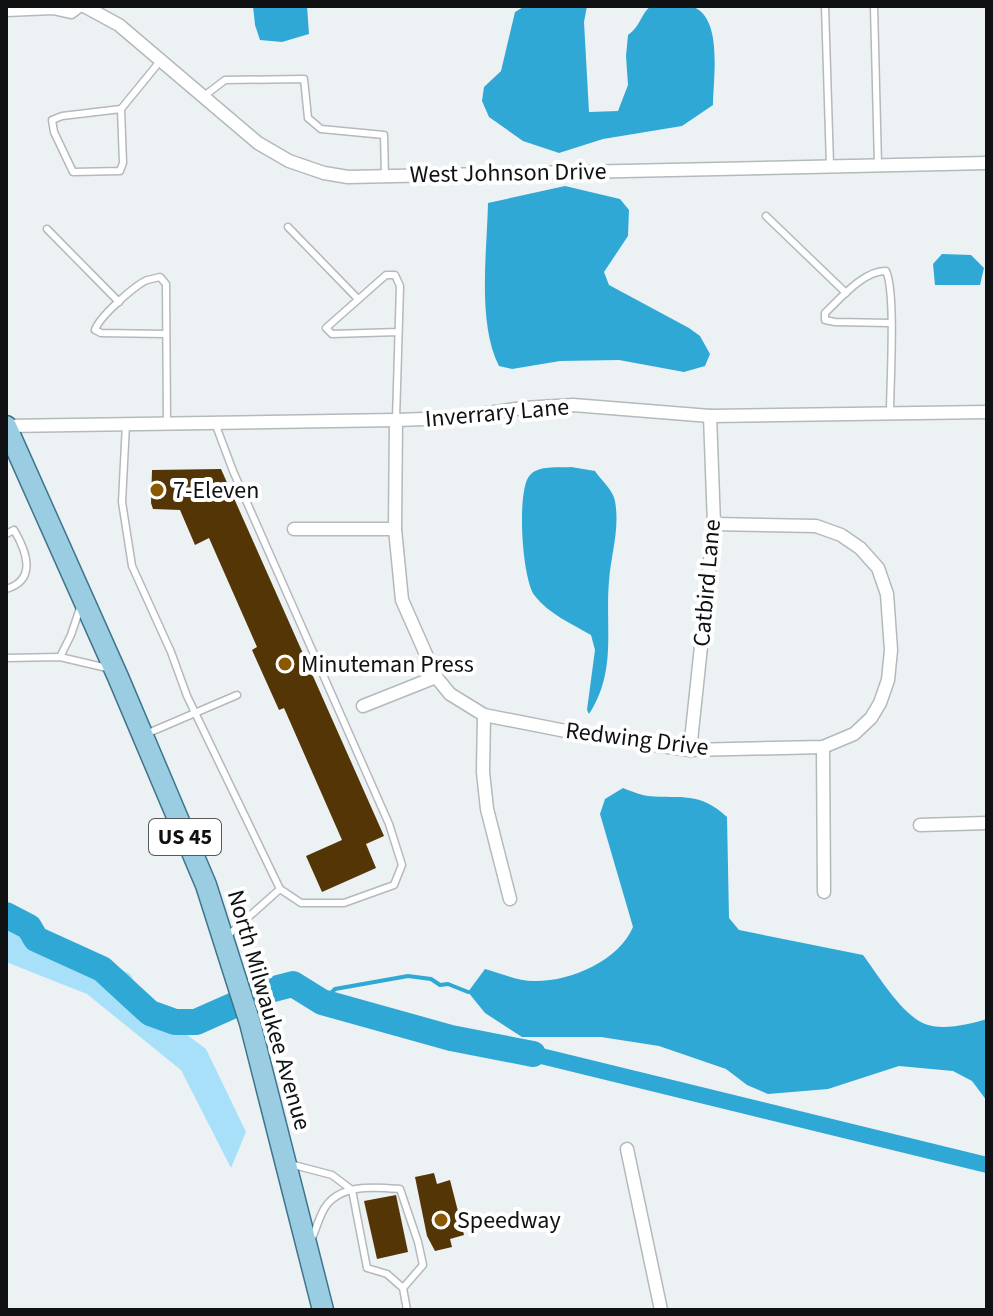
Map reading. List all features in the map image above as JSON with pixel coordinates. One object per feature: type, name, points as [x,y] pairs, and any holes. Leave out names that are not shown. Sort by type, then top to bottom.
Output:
[{"type":"main road","name":"North Milwaukee Avenue","points":[[6,426],[206,885],[250,1023],[323,1310]]},
{"type":"street","name":"West Johnson Drive","points":[[6,10],[53,8],[71,12],[81,6],[119,25],[258,143],[289,161],[324,173],[348,177],[987,163]]},
{"type":"street","name":"Inverrary Lane","points":[[6,426],[453,418],[523,408],[573,405],[710,416],[987,412]]},
{"type":"street","name":"Catbird Lane","points":[[690,750],[714,524],[710,416]]},
{"type":"street","name":"Redwing Drive","points":[[396,420],[395,529],[402,600],[436,677],[450,694],[484,715],[591,736],[690,750],[823,747],[854,734],[871,718],[888,680],[891,650],[887,594],[878,568],[860,548],[841,535],[816,526],[714,524]]},
{"type":"street","points":[[294,529],[395,529]]},
{"type":"street","points":[[363,706],[436,677]]},
{"type":"street","points":[[484,715],[483,772],[487,809],[510,899]]},
{"type":"street","points":[[823,747],[824,892]]},
{"type":"street","points":[[920,825],[987,823]]},
{"type":"street","points":[[627,1149],[661,1310]]},
{"type":"lane","points":[[825,6],[830,166]]},
{"type":"lane","points":[[874,6],[878,165]]},
{"type":"lane","points":[[121,109],[52,120],[54,132],[73,172],[120,171],[123,163],[121,109],[161,60]]},
{"type":"lane","points":[[204,96],[225,80],[304,79],[308,118],[321,129],[384,135],[385,176]]},
{"type":"lane","points":[[766,216],[846,293]]},
{"type":"lane","points":[[288,227],[357,298]]},
{"type":"lane","points":[[47,229],[119,302]]},
{"type":"lane","points":[[890,323],[835,322],[825,320],[825,313],[876,271],[886,271],[890,279],[890,323],[890,413]]},
{"type":"lane","points":[[396,420],[400,286],[395,275],[386,275],[326,328],[332,334],[398,332]]},
{"type":"lane","points":[[165,334],[101,333],[95,330],[96,325],[119,302],[147,280],[160,277],[166,284],[167,424]]},
{"type":"lane","points":[[126,424],[122,502],[132,566],[196,713],[280,889],[301,903],[344,903],[394,885],[402,865],[389,824],[233,471],[215,423]]},
{"type":"lane","points":[[6,534],[14,530],[27,573],[15,587],[6,589]]},
{"type":"lane","points":[[60,657],[83,599]]},
{"type":"lane","points":[[6,658],[60,657],[114,670]]},
{"type":"lane","points":[[143,735],[237,695]]},
{"type":"lane","points":[[223,940],[280,889]]},
{"type":"lane","points":[[285,1162],[332,1175],[352,1190],[367,1268],[387,1274],[403,1288],[407,1310]]},
{"type":"lane","points":[[308,1249],[326,1206],[341,1193],[400,1189],[423,1265],[403,1288]]},
{"type":"shaded area","points":[[6,912],[130,974],[151,1008],[206,1049],[246,1132],[231,1168],[181,1070],[87,994],[6,962]]},
{"type":"water","points":[[681,5],[701,11],[708,21],[714,49],[713,105],[682,126],[603,139],[559,153],[523,141],[489,117],[482,101],[484,87],[501,71],[515,12],[525,6],[587,6],[584,22],[589,112],[618,111],[628,85],[628,35],[651,6]]},
{"type":"water","points":[[253,6],[307,6],[309,34],[282,42],[260,40]]},
{"type":"water","points":[[565,186],[620,199],[629,210],[628,236],[604,272],[609,285],[700,336],[710,354],[705,366],[684,372],[619,360],[560,361],[512,369],[499,366],[492,349],[486,308],[488,203]]},
{"type":"water","points":[[942,254],[971,255],[984,268],[980,285],[935,285],[933,264]]},
{"type":"water","points":[[571,467],[595,471],[612,493],[616,511],[609,581],[607,666],[598,698],[589,714],[595,650],[591,635],[554,613],[535,596],[527,573],[522,535],[523,498],[530,475],[543,468]]},
{"type":"water","points":[[623,788],[648,796],[699,800],[727,817],[729,918],[739,930],[863,955],[899,1003],[925,1024],[948,1027],[987,1019],[987,1101],[972,1081],[953,1071],[899,1066],[828,1089],[768,1094],[747,1085],[726,1069],[659,1046],[601,1037],[522,1037],[485,1013],[468,992],[485,969],[528,981],[562,978],[605,959],[626,939],[633,927],[600,814],[605,799]]},
{"type":"building","points":[[221,469],[384,836],[366,844],[376,868],[322,892],[306,856],[342,840],[284,708],[279,710],[252,650],[257,647],[209,538],[195,545],[180,510],[153,509],[151,503],[152,470]]},
{"type":"building","name":"Speedway","points":[[434,1173],[437,1184],[450,1180],[464,1235],[450,1239],[452,1247],[435,1251],[427,1236],[415,1177]]},
{"type":"building","name":"Speedway","points":[[396,1195],[408,1252],[377,1259],[364,1201]]},
{"type":"waterway","points":[[6,915],[29,927],[36,939],[102,969],[150,1013],[175,1022],[196,1022],[266,991],[293,984],[322,1002],[451,1038],[533,1054]]},
{"type":"waterway","points":[[322,1002],[335,989],[408,976],[431,979],[440,985],[448,984],[468,992]]},
{"type":"waterway","points":[[533,1054],[987,1165]]},
{"type":"place","name":"7-Eleven","points":[[157,490]]},
{"type":"place","name":"Minuteman Press","points":[[285,664]]},
{"type":"place","name":"Speedway","points":[[441,1220]]}]
